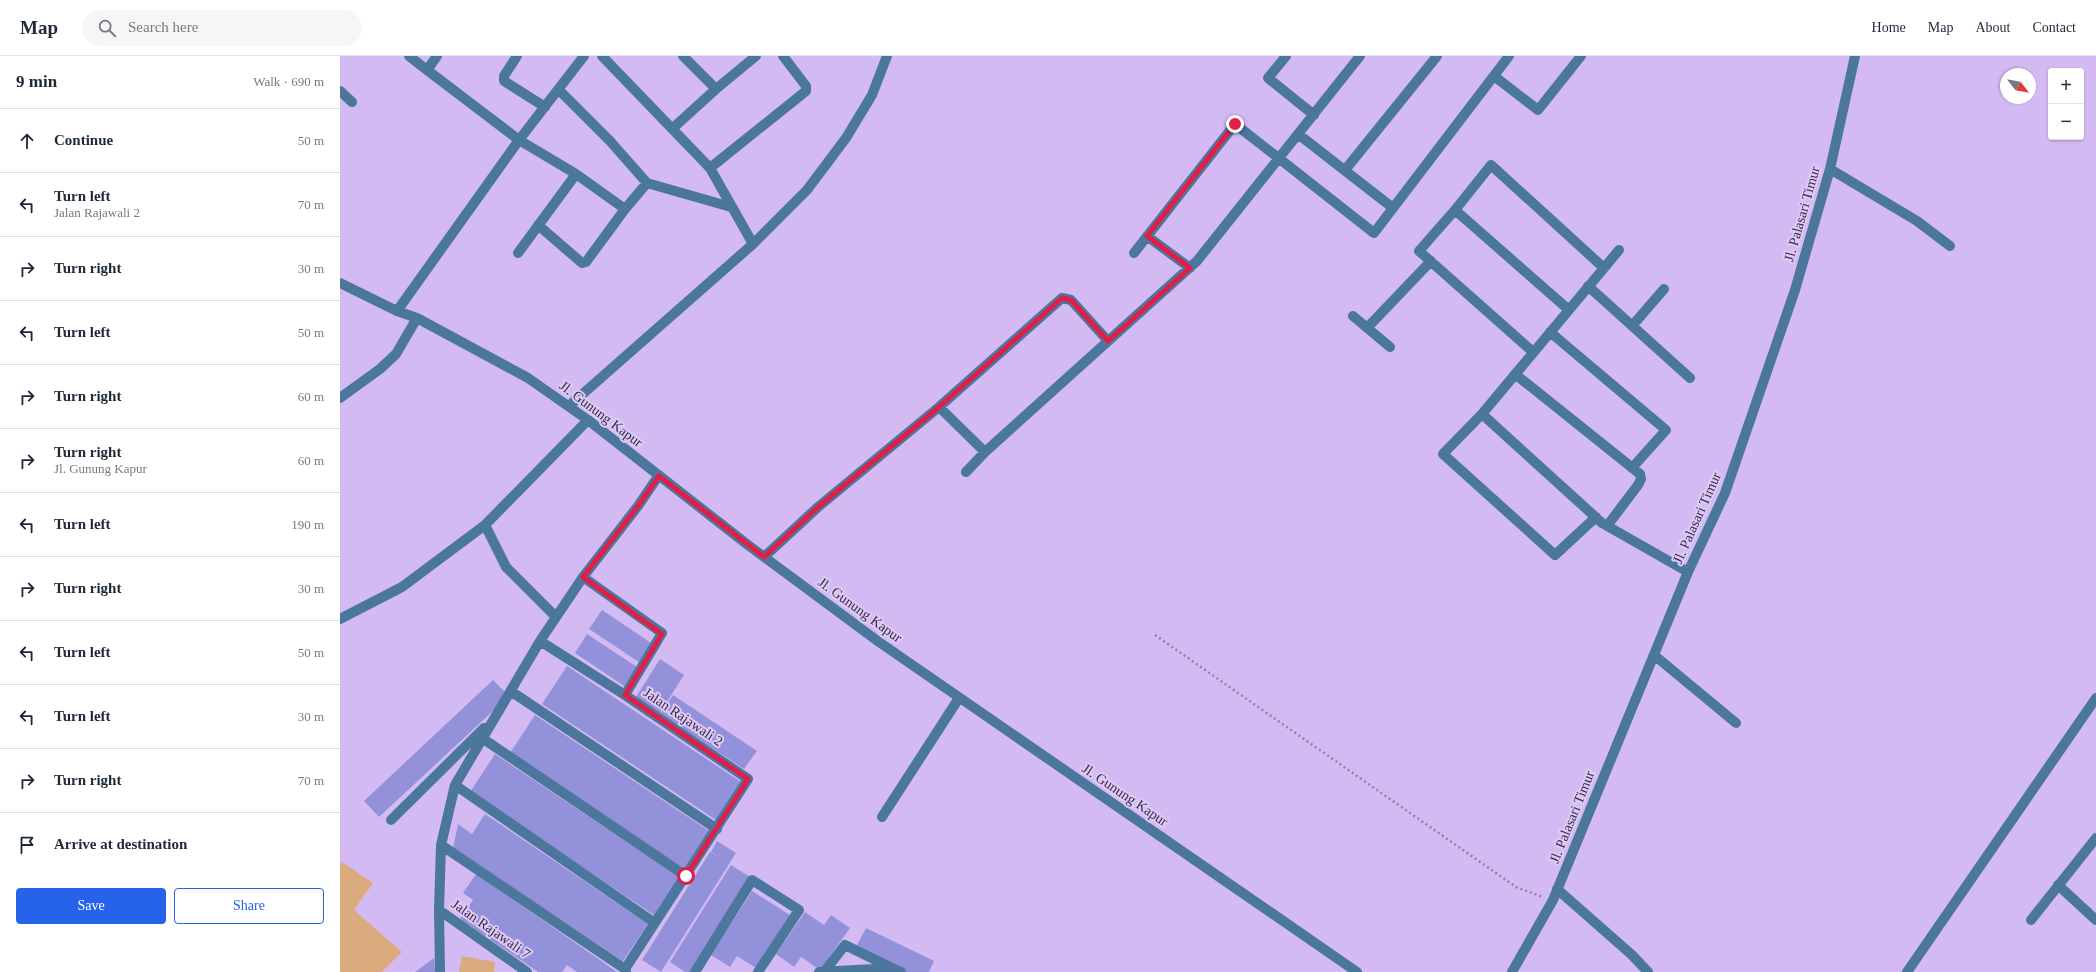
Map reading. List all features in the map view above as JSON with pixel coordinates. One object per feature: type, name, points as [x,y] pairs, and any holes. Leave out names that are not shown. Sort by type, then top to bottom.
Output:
[{"type":"street","points":[[409,56],[519,140],[576,174],[625,209]]},
{"type":"street","points":[[427,70],[437,56]]},
{"type":"street","points":[[517,56],[504,76],[504,81],[545,107]]},
{"type":"street","points":[[397,311],[519,140],[584,56]]},
{"type":"street","points":[[602,56],[674,128],[710,168],[753,244]]},
{"type":"street","points":[[683,56],[716,89]]},
{"type":"street","points":[[674,128],[716,89],[756,56]]},
{"type":"street","points":[[710,168],[806,91],[806,86],[783,56]]},
{"type":"street","points":[[568,406],[753,244],[807,190],[846,138],[872,95],[887,56]]},
{"type":"street","points":[[1286,56],[1268,78],[1314,115]]},
{"type":"street","points":[[966,472],[985,452],[1190,268],[1360,56]]},
{"type":"street","points":[[1344,170],[1437,56]]},
{"type":"street","points":[[1134,253],[1235,124],[1374,233],[1509,56]]},
{"type":"street","points":[[1494,76],[1538,110],[1581,56]]},
{"type":"street","name":"Jl. Palasari Timur","points":[[1512,972],[1558,889],[1688,572],[1710,528],[1740,454],[1795,290],[1830,168],[1855,56]]},
{"type":"street","points":[[559,90],[610,141],[647,183],[731,207]]},
{"type":"street","points":[[340,91],[352,102]]},
{"type":"street","points":[[1298,134],[1393,208]]},
{"type":"street","points":[[1533,352],[1419,251],[1456,210],[1491,165],[1604,268]]},
{"type":"street","points":[[1830,168],[1917,221],[1950,246]]},
{"type":"street","points":[[518,253],[576,174]]},
{"type":"street","points":[[538,225],[582,263],[586,262],[625,209],[647,183]]},
{"type":"street","points":[[1456,210],[1569,310]]},
{"type":"street","points":[[1147,236],[1190,268]]},
{"type":"street","points":[[1596,517],[1556,556],[1443,454],[1482,414],[1619,250]]},
{"type":"street","points":[[1368,328],[1430,261]]},
{"type":"street","name":"Jl. Gunung Kapur","points":[[340,283],[397,311],[417,318],[528,378],[588,420],[764,557],[958,698],[1357,972]]},
{"type":"street","points":[[1588,286],[1690,378]]},
{"type":"street","points":[[1632,326],[1664,289]]},
{"type":"street","points":[[764,557],[818,507],[939,407],[1062,298],[1071,300],[1108,341]]},
{"type":"street","points":[[1353,316],[1390,347]]},
{"type":"street","points":[[340,398],[380,369],[396,354],[417,318]]},
{"type":"street","points":[[1550,332],[1666,430],[1632,468]]},
{"type":"street","points":[[1515,374],[1640,474],[1641,479],[1606,526]]},
{"type":"street","points":[[939,407],[985,452]]},
{"type":"street","points":[[1482,414],[1606,526],[1688,572]]},
{"type":"street","points":[[340,619],[402,587],[485,525],[588,420]]},
{"type":"street","points":[[440,972],[439,910],[441,845],[455,785],[482,738],[512,692],[540,641],[583,577],[638,506],[659,476]]},
{"type":"street","points":[[485,525],[506,567],[556,617]]},
{"type":"street","points":[[583,577],[662,634],[625,695]]},
{"type":"street","name":"Jalan Rajawali 2","points":[[540,641],[625,695],[748,779],[716,829]]},
{"type":"street","points":[[1654,655],[1736,723]]},
{"type":"street","points":[[441,845],[626,971],[655,923],[716,829],[512,692]]},
{"type":"street","points":[[882,817],[958,698]]},
{"type":"street","points":[[1907,972],[2096,698]]},
{"type":"street","points":[[391,820],[498,714]]},
{"type":"street","points":[[482,738],[686,876]]},
{"type":"street","points":[[455,785],[655,923]]},
{"type":"street","points":[[2031,920],[2096,838]]},
{"type":"street","points":[[695,972],[752,880],[799,910],[758,972]]},
{"type":"street","points":[[2058,885],[2096,920]]},
{"type":"street","points":[[1558,889],[1632,955],[1648,972]]},
{"type":"street","name":"Jalan Rajawali 7","points":[[439,910],[527,972]]},
{"type":"street","points":[[824,972],[845,946],[895,971]]},
{"type":"street","points":[[819,972],[895,971]]},
{"type":"path","points":[[1155,634],[1516,887],[1553,900]]},
{"type":"shaded area","points":[[342,862],[373,883],[354,910],[402,952],[382,972],[340,972],[340,866]]},
{"type":"shaded area","points":[[462,956],[495,962],[494,972],[459,972]]},
{"type":"building","points":[[602,610],[654,645],[642,664],[589,629]]},
{"type":"building","points":[[587,634],[640,669],[627,688],[575,653]]},
{"type":"building","points":[[660,659],[684,675],[660,713],[636,697]]},
{"type":"building","points":[[567,666],[741,782],[716,820],[542,704]]},
{"type":"building","points":[[493,680],[509,696],[379,817],[364,801]]},
{"type":"building","points":[[673,695],[757,751],[744,769],[660,714]]},
{"type":"building","points":[[535,715],[709,831],[684,869],[510,753]]},
{"type":"building","points":[[495,754],[679,877],[654,915],[470,792]]},
{"type":"building","points":[[485,814],[648,924],[623,961],[453,848],[458,824],[472,834]]},
{"type":"building","points":[[717,841],[736,853],[661,972],[642,960],[710,852],[723,859],[711,852]]},
{"type":"building","points":[[731,865],[750,877],[690,972],[685,972],[670,962]]},
{"type":"building","points":[[476,874],[617,972],[577,972],[567,965],[562,972],[538,972],[460,919],[473,900],[463,893]]},
{"type":"building","points":[[752,891],[790,915],[756,968],[737,956],[730,967],[711,955]]},
{"type":"building","points":[[805,912],[824,925],[831,915],[850,928],[820,970],[801,957],[794,967],[776,954]]},
{"type":"building","points":[[866,928],[934,961],[929,972],[904,972],[855,949]]},
{"type":"building","points":[[434,958],[435,972],[415,972]]},
{"type":"route","points":[[686,876],[748,779],[625,695],[662,634],[583,577],[638,506],[659,476],[764,557],[818,507],[939,407],[1062,298],[1071,300],[1108,341],[1190,268],[1147,236],[1235,124]]}]
